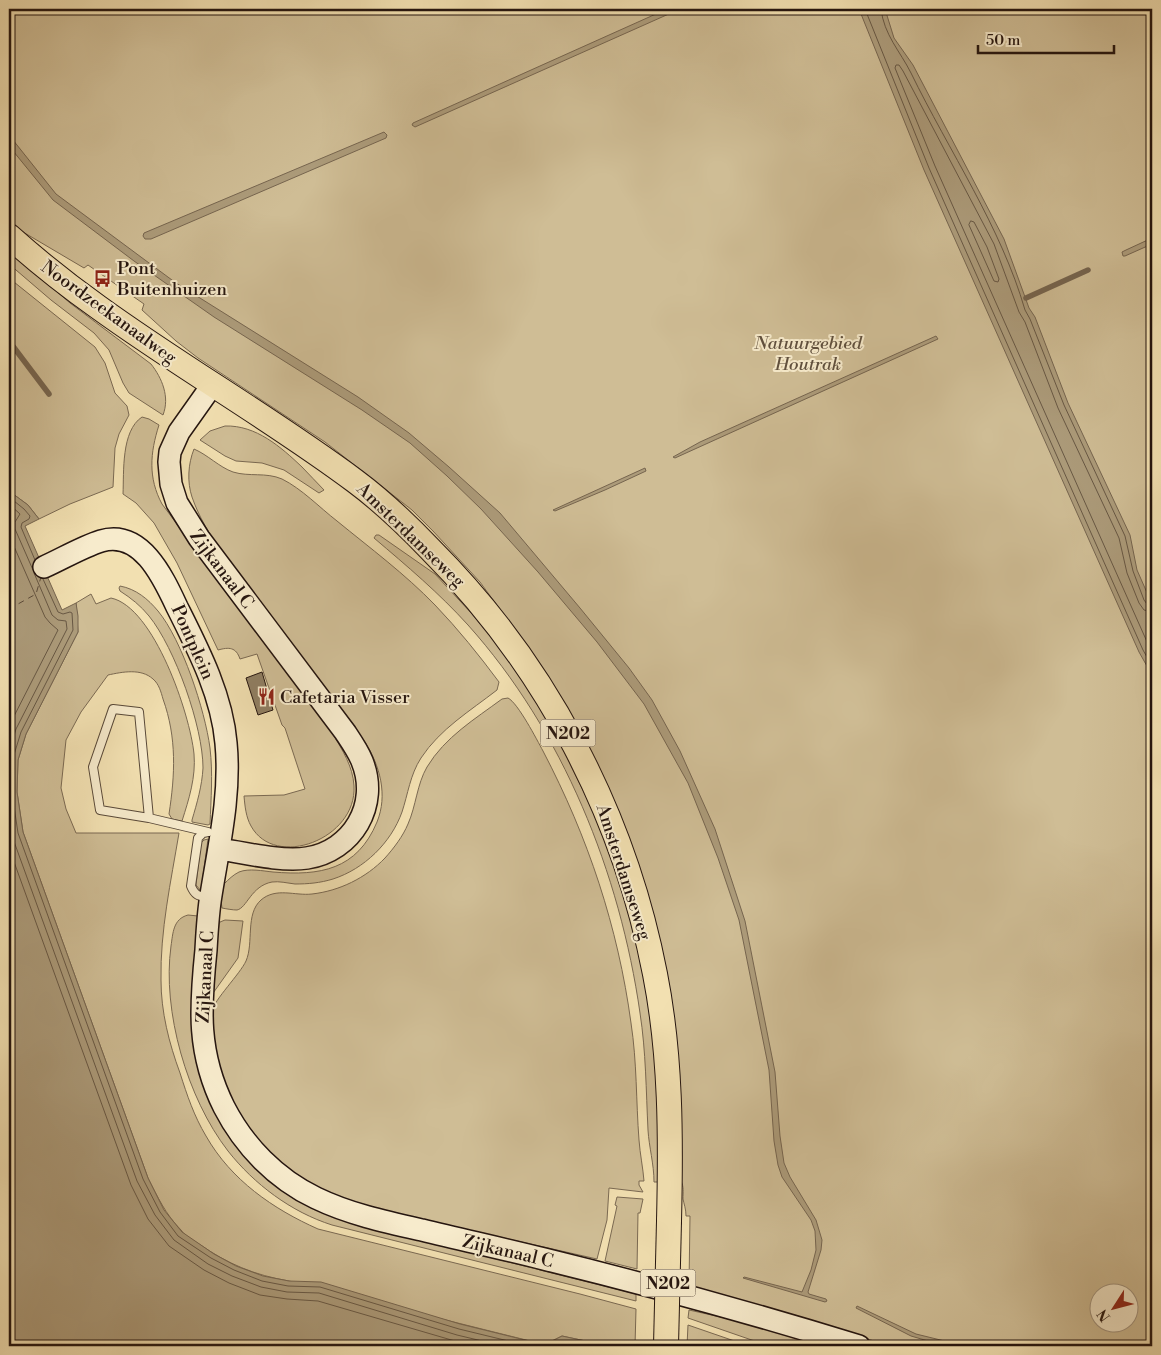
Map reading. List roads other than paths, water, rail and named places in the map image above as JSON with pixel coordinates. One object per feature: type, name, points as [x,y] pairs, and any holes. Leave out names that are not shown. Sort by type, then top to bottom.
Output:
[{"type":"main road","name":"Noordzeekanaalweg","points":[[9,236],[56,276],[98,308],[213,384]]},
{"type":"main road","name":"Amsterdamseweg","points":[[213,384],[287,432],[358,484],[423,542],[465,586],[505,634],[544,690],[596,786],[625,861],[639,907],[656,976],[668,1075],[670,1144],[666,1346]]},
{"type":"street","name":"Zijkanaal C","points":[[213,384],[178,432],[170,452],[170,484],[176,503],[199,538],[345,732],[363,762],[368,788],[364,812],[355,830],[344,842],[322,854],[296,859],[220,849],[210,898],[201,996],[202,1030],[208,1067],[217,1093],[241,1136],[270,1167],[286,1180],[313,1196],[362,1215],[545,1259],[686,1296],[859,1346]]},
{"type":"street","name":"Pontplein","points":[[44,567],[101,541],[114,539],[125,540],[140,548],[157,570],[197,647],[222,716],[227,765],[220,849]]},
{"type":"lane","points":[[149,818],[139,712],[113,709],[92,767],[100,810],[149,818],[208,832],[203,833],[198,838],[191,886],[193,892],[198,896],[210,898]]},
{"type":"water","points":[[667,9],[680,9],[415,127],[412,125],[413,123]]},
{"type":"water","points":[[859,9],[885,9],[894,38],[913,65],[1004,239],[1029,308],[1035,317],[1068,403],[1130,535],[1137,570],[1152,604],[1152,675],[1139,652],[924,170]]},
{"type":"water","points":[[384,132],[387,135],[386,138],[151,239],[145,239],[143,236],[144,233]]},
{"type":"water","points":[[9,135],[56,194],[176,283],[358,397],[409,433],[449,467],[500,513],[629,668],[652,700],[680,751],[715,829],[745,921],[775,1072],[784,1163],[790,1177],[816,1220],[822,1240],[821,1250],[808,1292],[827,1301],[743,1278],[802,1292],[811,1270],[816,1250],[815,1231],[811,1220],[782,1177],[778,1165],[774,1141],[769,1070],[739,920],[718,858],[688,783],[644,704],[597,642],[538,572],[481,509],[447,476],[410,443],[362,410],[214,317],[134,261],[53,200],[9,146]]},
{"type":"water","points":[[1152,238],[1152,244],[1123,256],[1122,252]]},
{"type":"water","points":[[936,336],[938,339],[675,458],[673,457],[700,442]]},
{"type":"water","points":[[645,468],[646,471],[605,490],[555,511],[553,510]]},
{"type":"water","points":[[9,491],[28,505],[39,519],[25,526],[62,610],[76,603],[78,616],[78,632],[26,734],[18,760],[17,792],[23,832],[148,1178],[164,1210],[182,1232],[214,1254],[236,1266],[263,1276],[289,1281],[321,1282],[460,1324],[533,1342],[552,1341],[562,1336],[609,1346],[9,1346]]},
{"type":"water","points":[[857,1306],[916,1334],[965,1346],[945,1346],[911,1336],[856,1308]]},
{"type":"waterway","points":[[1026,298],[1088,270]]},
{"type":"waterway","points":[[9,341],[49,394]]},
{"type":"place","name":"Pont Buitenhuizen","points":[[103,278]]},
{"type":"place","name":"Cafetaria Visser","points":[[266,697]]},
{"type":"park label","name":"Natuurgebied Houtrak","points":[[808,353]]}]
